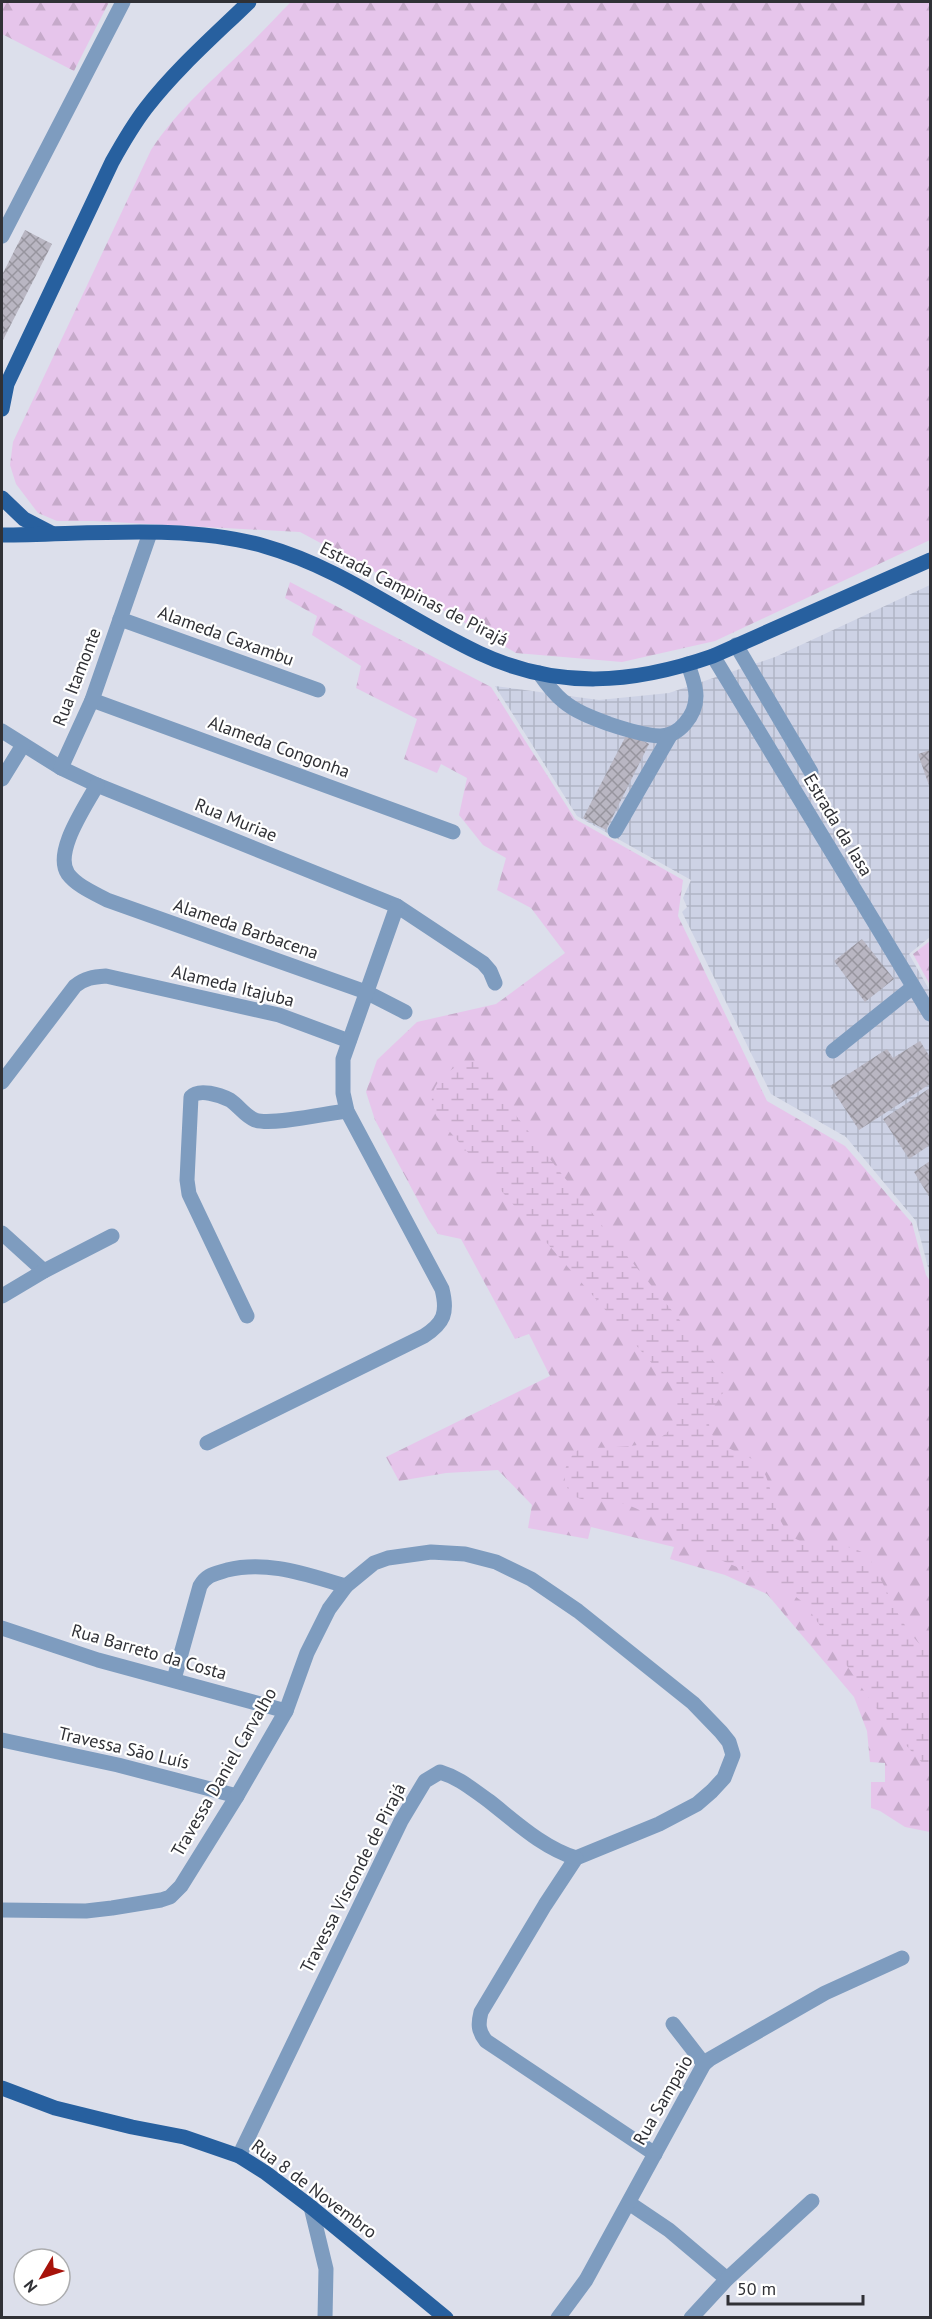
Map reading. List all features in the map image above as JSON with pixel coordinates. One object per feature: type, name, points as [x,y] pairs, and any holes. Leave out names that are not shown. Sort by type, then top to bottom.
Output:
[{"type":"main road","points":[[2,409],[4,387],[127,135],[170,80],[249,2]]},
{"type":"main road","points":[[2,498],[24,519],[39,529],[56,535]]},
{"type":"main road","name":"Estrada Campinas de Pirajá","points":[[2,535],[150,533],[195,534],[233,540],[291,554],[342,576],[480,653],[539,673],[619,679],[651,674],[713,656],[930,561]]},
{"type":"main road","name":"Rua 8 de Novembro","points":[[2,2088],[55,2108],[184,2137],[239,2156],[311,2206],[446,2318]]},
{"type":"street","points":[[2,236],[123,2]]},
{"type":"street","name":"Rua Itamonte","points":[[61,768],[92,700],[150,533]]},
{"type":"street","name":"Alameda Caxambu","points":[[120,619],[318,690]]},
{"type":"street","name":"Estrada da Iasa","points":[[736,645],[811,772]]},
{"type":"street","name":"Estrada da Iasa","points":[[713,656],[930,1014]]},
{"type":"street","points":[[539,673],[564,702],[591,717],[638,733],[660,736],[671,734],[688,720],[696,699],[696,688],[688,664]]},
{"type":"street","name":"Alameda Congonha","points":[[92,700],[453,832]]},
{"type":"street","points":[[2,731],[61,768]]},
{"type":"street","points":[[615,831],[671,734]]},
{"type":"street","points":[[2,779],[23,745]]},
{"type":"street","name":"Rua Muriae","points":[[61,768],[97,785],[396,906],[483,963],[490,971],[495,983]]},
{"type":"street","name":"Alameda Barbacena","points":[[97,785],[65,848],[64,866],[75,882],[107,900],[366,992],[405,1012]]},
{"type":"street","points":[[207,1443],[424,1336],[440,1324],[444,1315],[445,1302],[442,1289],[347,1111],[343,1093],[343,1059],[396,906]]},
{"type":"street","name":"Alameda Itajuba","points":[[2,1082],[75,986],[84,979],[106,976],[279,1015],[349,1041]]},
{"type":"street","points":[[833,1052],[913,987]]},
{"type":"street","points":[[247,1316],[189,1194],[187,1180],[191,1097],[201,1092],[227,1099],[247,1115],[265,1122],[347,1111]]},
{"type":"street","points":[[2,1233],[44,1271]]},
{"type":"street","points":[[2,1296],[44,1271],[112,1236]]},
{"type":"street","name":"Travessa Daniel Carvalho","points":[[2,1910],[86,1911],[170,1897],[181,1886],[286,1711],[307,1653],[329,1609],[346,1586],[374,1563],[388,1558],[431,1552],[465,1554],[496,1562],[531,1579],[578,1611],[693,1703],[729,1742],[733,1755],[724,1778],[712,1791],[679,1814],[576,1858]]},
{"type":"street","points":[[174,1679],[200,1586],[208,1575],[242,1567],[284,1568],[346,1586]]},
{"type":"street","name":"Rua Barreto da Costa","points":[[2,1628],[98,1660],[286,1711]]},
{"type":"street","name":"Travessa São Luís","points":[[2,1740],[118,1765],[237,1796]]},
{"type":"street","name":"Travessa Visconde de Pirajá","points":[[239,2156],[401,1821],[425,1781],[441,1772],[451,1775],[465,1783],[555,1851],[576,1858]]},
{"type":"street","points":[[576,1858],[544,1905],[481,2012],[479,2030],[486,2041],[655,2154]]},
{"type":"street","name":"Rua Sampaio","points":[[558,2318],[586,2280],[705,2064],[716,2054],[825,1994],[902,1958]]},
{"type":"street","points":[[673,2024],[705,2064]]},
{"type":"street","points":[[691,2318],[727,2278],[812,2201]]},
{"type":"street","points":[[629,2203],[669,2230],[727,2278]]},
{"type":"street","points":[[311,2206],[326,2269],[325,2318]]},
{"type":"shaded area","points":[[930,585],[930,937],[909,954],[930,991],[930,1275],[916,1221],[846,1137],[771,1094],[682,912],[687,907],[683,898],[691,880],[577,816],[495,686],[599,700],[669,693],[775,657]]},
{"type":"green space","points":[[2,2],[109,2],[74,71],[2,34]]},
{"type":"green space","points":[[291,2],[930,2],[930,540],[715,641],[622,662],[516,653],[416,594],[300,532],[57,521],[38,513],[16,484],[10,465],[13,442],[151,150],[185,108]]},
{"type":"green space","points":[[290,582],[491,687],[575,819],[683,880],[678,916],[767,1101],[845,1146],[912,1223],[926,1275],[930,1281],[930,1832],[905,1827],[871,1808],[871,1782],[885,1782],[885,1763],[870,1762],[867,1731],[854,1697],[767,1594],[725,1575],[670,1559],[674,1547],[591,1527],[588,1539],[528,1528],[532,1505],[498,1470],[446,1473],[399,1481],[386,1457],[550,1376],[529,1334],[515,1339],[461,1239],[438,1234],[428,1219],[375,1120],[366,1092],[377,1060],[417,1022],[496,1004],[565,953],[531,908],[497,890],[506,858],[483,845],[459,815],[467,778],[441,764],[437,773],[404,759],[417,719],[356,688],[361,666],[312,635],[317,616],[285,598]]},
{"type":"green space","points":[[930,941],[930,985],[913,954]]},
{"type":"green space","points":[[466,1062],[484,1063],[491,1068],[494,1078],[493,1086],[600,1223],[724,1374],[727,1385],[710,1417],[710,1430],[720,1443],[758,1463],[767,1478],[783,1526],[796,1539],[813,1544],[850,1547],[866,1555],[871,1561],[902,1621],[914,1638],[930,1653],[930,1770],[879,1712],[805,1604],[779,1586],[691,1546],[664,1522],[653,1516],[614,1500],[585,1500],[570,1492],[565,1475],[574,1453],[579,1449],[632,1446],[662,1436],[672,1426],[677,1412],[676,1391],[437,1117],[432,1106],[434,1089],[442,1077]]},
{"type":"building","points":[[25,230],[52,244],[2,342],[2,275]]},
{"type":"building","points":[[628,732],[649,744],[606,830],[583,818]]},
{"type":"building","points":[[930,750],[930,788],[918,754]]},
{"type":"building","points":[[862,939],[894,979],[865,1002],[834,961]]},
{"type":"building","points":[[920,1041],[930,1057],[930,1084],[859,1130],[830,1086],[887,1049],[893,1058]]},
{"type":"building","points":[[930,1088],[930,1145],[909,1159],[883,1119]]},
{"type":"building","points":[[930,1161],[930,1198],[914,1172]]}]
